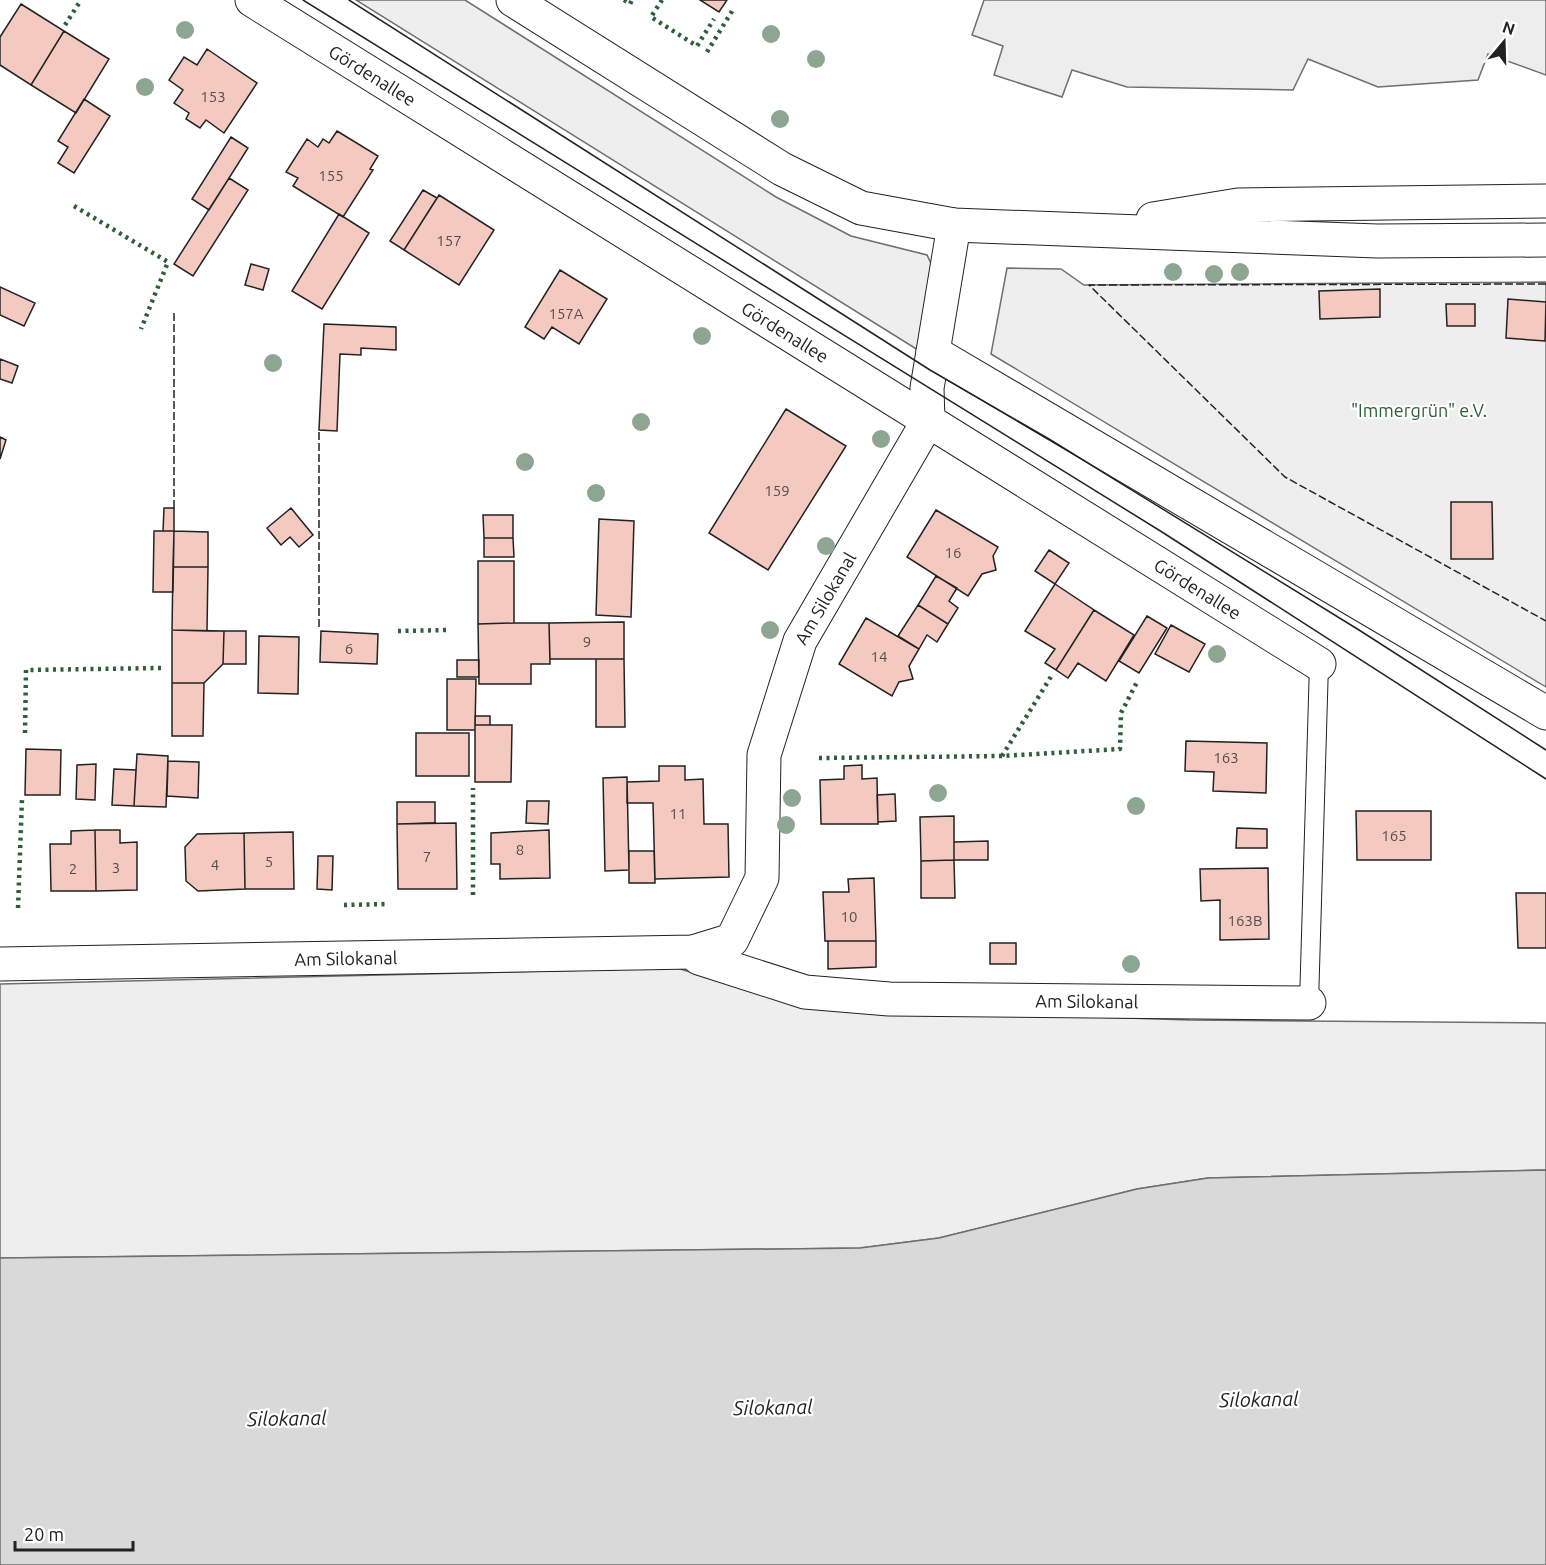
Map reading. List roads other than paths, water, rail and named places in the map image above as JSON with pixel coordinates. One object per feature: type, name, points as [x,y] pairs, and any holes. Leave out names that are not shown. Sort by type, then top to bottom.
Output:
[{"type":"street","name":"Gördenallee","points":[[252,0],[1319,664]]},
{"type":"street","points":[[513,0],[782,169],[861,208],[954,225],[1377,242],[1546,240]]},
{"type":"street","points":[[1083,231],[1239,205],[1546,201]]},
{"type":"street","points":[[928,421],[927,388],[954,225]]},
{"type":"street","points":[[933,352],[1546,713]]},
{"type":"street","name":"Am Silokanal","points":[[0,964],[693,952],[732,940],[762,878],[764,755],[800,640],[928,421]]},
{"type":"street","name":"Am Silokanal","points":[[693,952],[699,958],[805,992],[889,999],[1309,1003]]},
{"type":"lane","points":[[1309,1003],[1319,664]]},
{"type":"water","name":"Silokanal","points":[[1546,1170],[1546,1565],[0,1565],[0,1258],[860,1248],[939,1238],[1137,1189],[1208,1178]]},
{"type":"tram line","points":[[303,0],[1162,532],[1546,779]]},
{"type":"tram line","points":[[349,0],[930,370],[1049,439],[1359,630],[1546,750]]},
{"type":"park label","name":"\"Immergrün\" e.V.","points":[[1419,410]]}]
